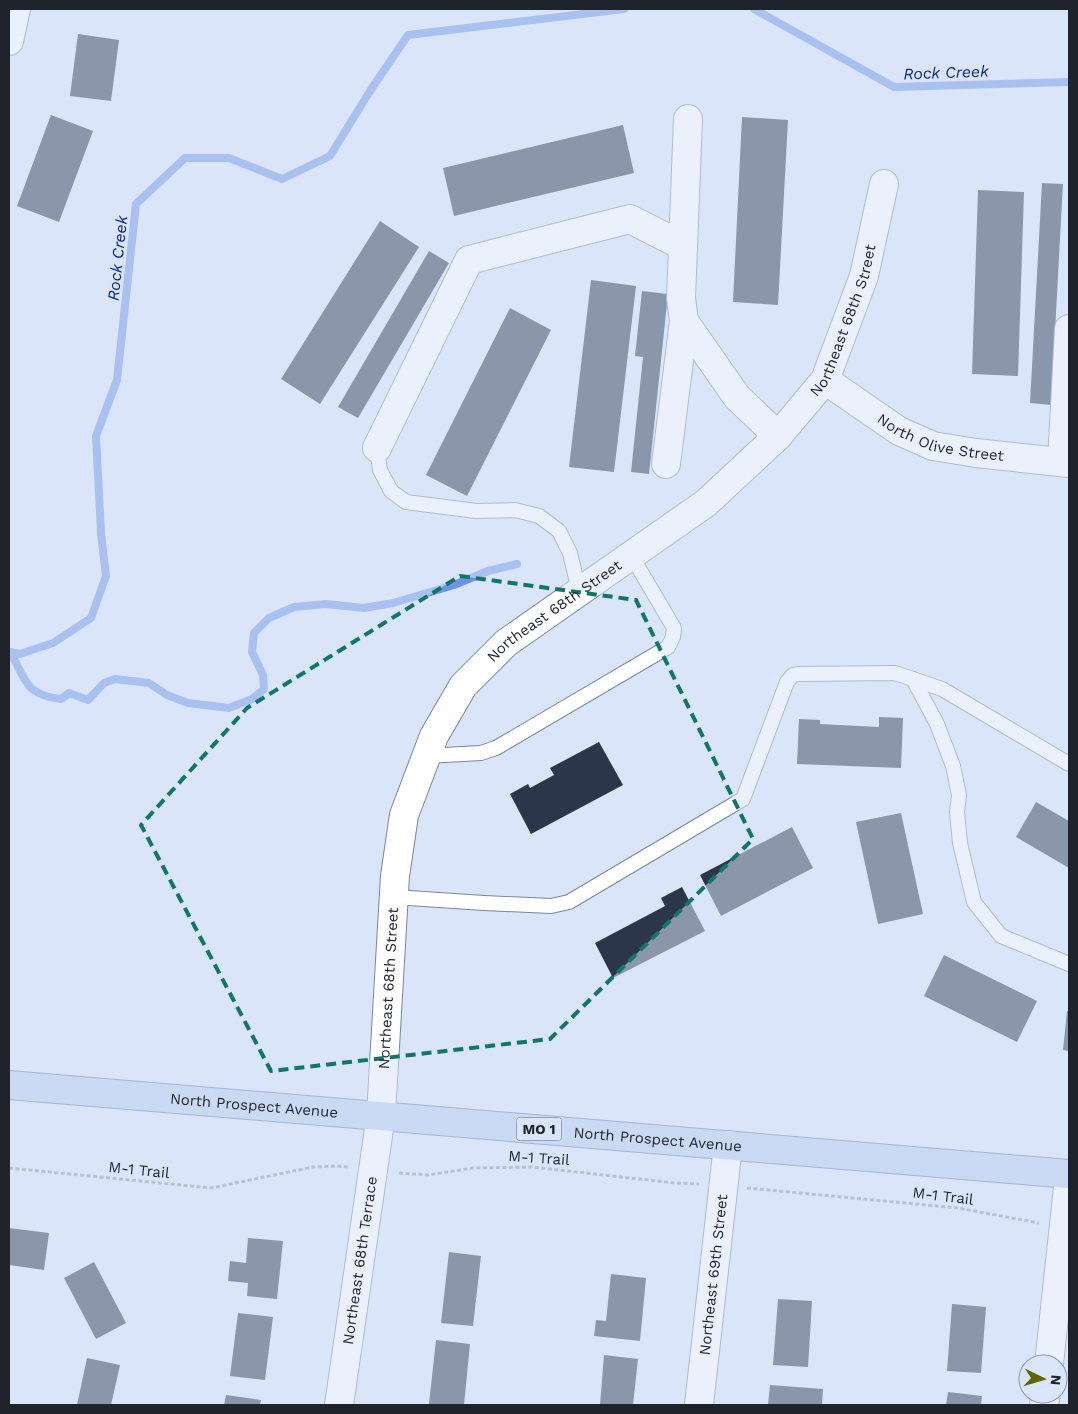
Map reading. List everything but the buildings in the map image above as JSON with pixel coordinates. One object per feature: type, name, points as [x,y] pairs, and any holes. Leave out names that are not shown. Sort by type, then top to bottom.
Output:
[{"type":"main road","name":"North Prospect Avenue","points":[[9,1085],[381,1115],[1069,1176]]},
{"type":"street","points":[[9,40],[16,9]]},
{"type":"street","points":[[666,464],[684,321],[681,298],[688,118]]},
{"type":"street","name":"Northeast 68th Street","points":[[381,1115],[394,898],[404,815],[434,736],[463,686],[506,643],[706,503],[778,436],[825,380],[864,276],[884,184]]},
{"type":"street","points":[[377,448],[469,260],[630,219],[683,246]]},
{"type":"street","points":[[684,321],[738,397],[778,436]]},
{"type":"street","points":[[1066,462],[1069,329]]},
{"type":"street","name":"North Olive Street","points":[[825,380],[899,430],[933,446],[976,453],[1066,462]]},
{"type":"street","name":"Northeast 68th Terrace","points":[[339,1405],[381,1115]]},
{"type":"street","name":"Northeast 69th Street","points":[[699,1405],[728,1145]]},
{"type":"street","points":[[1050,1354],[1069,1176]]},
{"type":"lane","points":[[377,448],[380,470],[391,491],[406,502],[476,511],[515,510],[539,516],[559,531],[570,554],[579,591]]},
{"type":"lane","points":[[426,756],[481,753],[496,748],[668,647],[673,637],[674,628],[631,555]]},
{"type":"lane","points":[[394,898],[551,906],[569,902],[743,799],[787,682],[793,675],[895,673],[942,689],[1069,764]]},
{"type":"lane","points":[[913,679],[937,724],[953,766],[959,795],[957,812],[960,843],[974,902],[1001,936],[1069,964]]},
{"type":"path","name":"M-1 Trail","points":[[9,1168],[211,1188],[313,1167],[337,1166],[414,1175],[473,1168],[532,1167],[675,1183],[958,1208],[1037,1223],[1064,1224]]},
{"type":"highlighted area","points":[[460,576],[636,600],[753,839],[550,1039],[271,1071],[141,825],[247,708]]},
{"type":"waterway","name":"Rock Creek","points":[[9,652],[20,654],[53,643],[91,618],[106,576],[101,533],[96,436],[117,380],[136,204],[185,158],[229,158],[282,179],[330,156],[370,91],[408,35],[624,9]]},
{"type":"waterway","name":"Rock Creek","points":[[754,9],[894,87],[1069,82]]},
{"type":"waterway","points":[[10,652],[28,684],[39,693],[49,697],[61,699],[69,693],[88,700],[104,683],[115,679],[149,683],[167,695],[188,703],[229,708],[252,699],[264,689],[263,675],[252,652],[254,633],[269,618],[294,607],[326,604],[364,608],[393,603],[454,585],[488,571],[517,564]]}]
